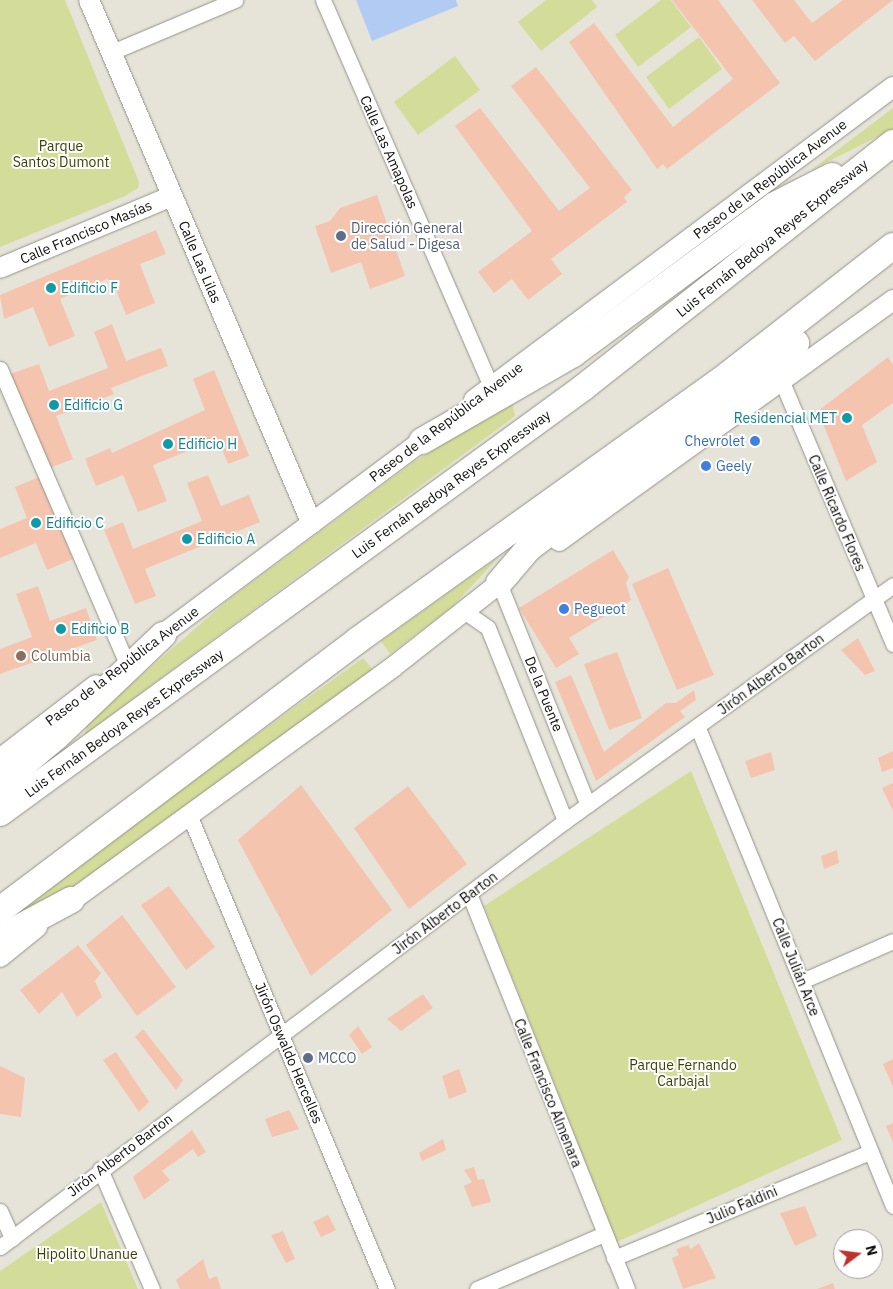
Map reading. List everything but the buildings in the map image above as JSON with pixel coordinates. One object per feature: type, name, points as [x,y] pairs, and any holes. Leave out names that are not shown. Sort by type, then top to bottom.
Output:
[{"type":"highway","points":[[422,441],[572,354],[775,205],[885,148]]},
{"type":"highway","name":"Luis Fernán Bedoya Reyes Expressway","points":[[0,813],[584,387],[885,148]]},
{"type":"highway","points":[[0,910],[358,640],[729,374],[893,246]]},
{"type":"highway","points":[[500,583],[528,549],[761,373],[848,300],[868,266]]},
{"type":"highway","points":[[0,784],[56,737],[162,635]]},
{"type":"highway","points":[[0,938],[70,900]]},
{"type":"main road","name":"Calle Las Lilas","points":[[89,0],[312,524]]},
{"type":"main road","name":"Paseo de la República Avenue","points":[[0,759],[126,661],[312,524],[492,386],[893,86]]},
{"type":"main road","name":"Calle Francisco Masías","points":[[0,268],[172,196]]},
{"type":"main road","points":[[0,957],[70,900],[190,817],[500,583],[782,382],[893,300]]},
{"type":"street","points":[[112,52],[235,0]]},
{"type":"street","name":"Calle Las Amapolas","points":[[323,0],[492,386]]},
{"type":"street","points":[[0,369],[126,661]]},
{"type":"street","name":"Calle Ricardo Flores","points":[[782,382],[893,644]]},
{"type":"street","name":"De la Puente","points":[[500,583],[588,805]]},
{"type":"street","name":"Jirón Alberto Barton","points":[[6,1243],[100,1168],[470,896],[565,821],[698,728],[893,585]]},
{"type":"street","name":"De la Puente","points":[[464,611],[488,628],[565,821]]},
{"type":"street","name":"Calle Julián Arce","points":[[698,728],[893,1206]]},
{"type":"street","name":"Jirón Oswaldo Hercelles","points":[[190,817],[388,1289]]},
{"type":"street","name":"Calle Francisco Almenara","points":[[470,896],[627,1289]]},
{"type":"street","points":[[802,981],[893,941]]},
{"type":"street","name":"Julio Faldini","points":[[614,1258],[870,1152]]},
{"type":"street","points":[[100,1168],[152,1289]]},
{"type":"street","points":[[0,1211],[6,1243]]},
{"type":"street","points":[[477,1289],[604,1234]]},
{"type":"green space","name":"Parque Santos Dumont","points":[[0,0],[65,0],[139,182],[138,188],[125,196],[0,247]]},
{"type":"green space","points":[[546,0],[592,0],[597,7],[541,51],[518,22]]},
{"type":"green space","points":[[661,0],[671,0],[691,27],[638,67],[615,35]]},
{"type":"green space","points":[[699,37],[722,69],[669,109],[646,77]]},
{"type":"green space","points":[[455,56],[480,90],[418,135],[394,102]]},
{"type":"green space","points":[[893,108],[893,129],[811,170]]},
{"type":"green space","points":[[512,402],[515,416],[84,735],[89,721],[228,600],[415,461]]},
{"type":"green space","points":[[500,556],[451,608],[390,654],[381,641]]},
{"type":"green space","points":[[363,658],[375,672],[99,876],[25,911],[20,905]]},
{"type":"green space","name":"Parque Fernando Carbajal","points":[[691,771],[842,1140],[617,1242],[484,906]]},
{"type":"green space","name":"Hipolito Unanue","points":[[101,1202],[138,1289],[0,1289],[0,1271]]},
{"type":"water","points":[[356,0],[456,0],[458,6],[372,41]]},
{"type":"place","name":"Dirección General de Salud - Digesa","points":[[341,236]]},
{"type":"place","name":"Edificio F","points":[[51,288]]},
{"type":"place","name":"Edificio G","points":[[54,405]]},
{"type":"place","name":"Residencial MET","points":[[847,418]]},
{"type":"place","name":"Chevrolet","points":[[755,441]]},
{"type":"place","name":"Edificio H","points":[[168,444]]},
{"type":"place","name":"Geely","points":[[706,466]]},
{"type":"place","name":"Edificio C","points":[[36,523]]},
{"type":"place","name":"Edificio A","points":[[187,539]]},
{"type":"place","name":"Pegueot","points":[[564,609]]},
{"type":"place","name":"Edificio B","points":[[61,629]]},
{"type":"place","name":"Columbia","points":[[21,656]]},
{"type":"place","name":"MCCO","points":[[308,1058]]}]
